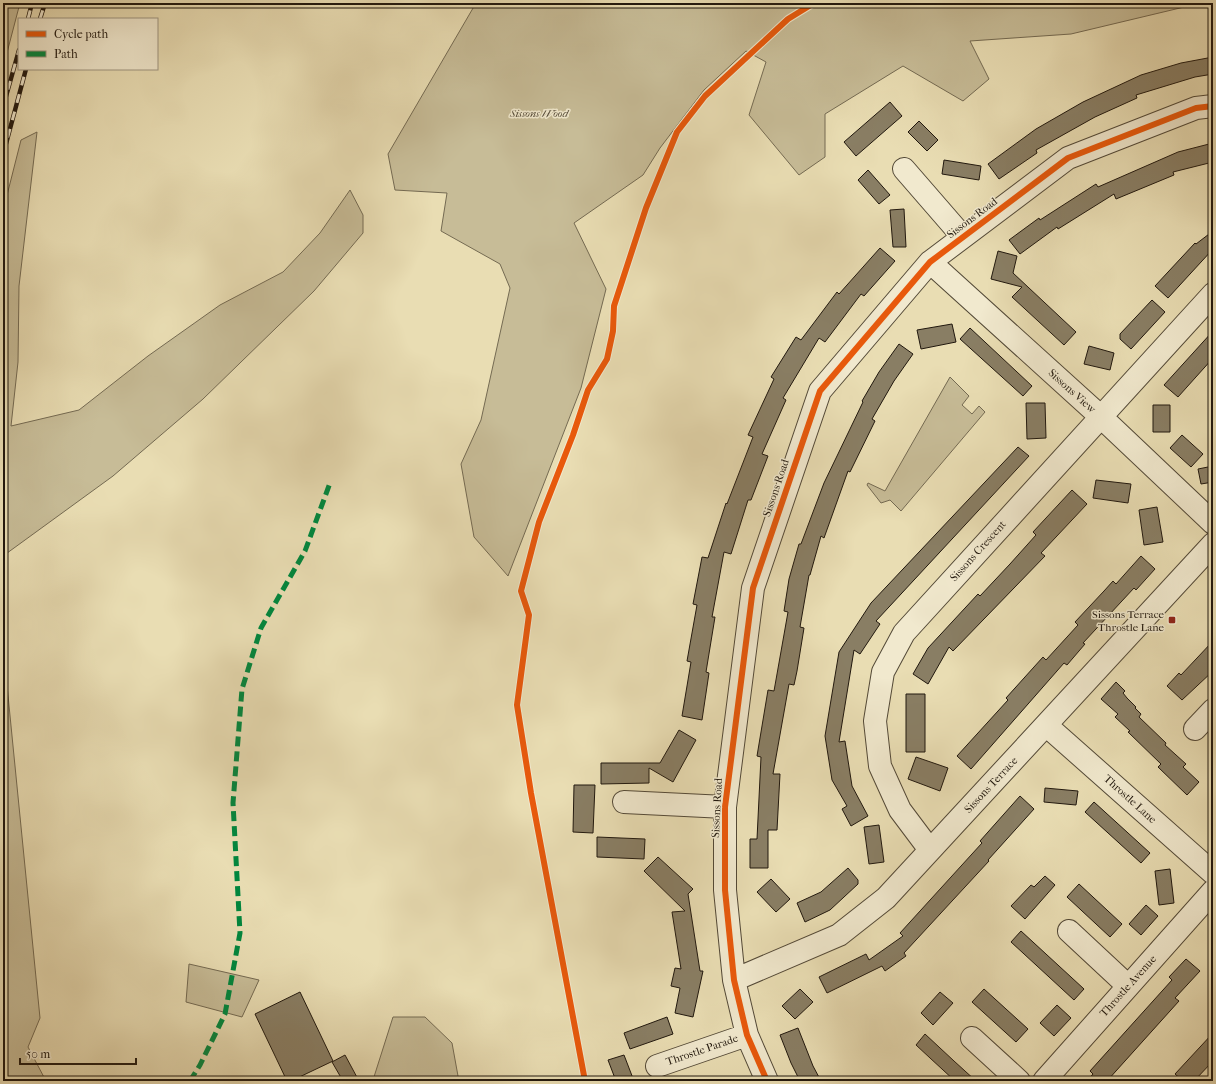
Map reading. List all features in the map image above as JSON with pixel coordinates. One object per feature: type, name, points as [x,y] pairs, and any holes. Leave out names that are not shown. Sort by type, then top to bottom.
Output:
[{"type":"street","name":"Sissons Road","points":[[767,1081],[747,1035],[734,980],[725,890],[724,807],[753,588],[820,391],[930,262],[1068,158],[1196,108],[1213,106]]},
{"type":"street","points":[[904,169],[964,237]]},
{"type":"street","name":"Sissons View","points":[[930,262],[1100,416],[1213,523]]},
{"type":"street","name":"Sissons Crescent","points":[[930,850],[900,810],[880,766],[875,721],[883,672],[904,633],[1100,416],[1213,294]]},
{"type":"street","name":"Sissons Terrace","points":[[734,980],[839,935],[886,898],[1047,726],[1213,544]]},
{"type":"street","points":[[1195,729],[1213,710]]},
{"type":"street","name":"Throstle Lane","points":[[1047,726],[1213,873]]},
{"type":"street","points":[[624,802],[724,807]]},
{"type":"street","name":"Throstle Avenue","points":[[1044,1081],[1213,891]]},
{"type":"street","points":[[1069,931],[1128,986]]},
{"type":"street","name":"Throstle Parade","points":[[657,1066],[747,1035]]},
{"type":"street","points":[[972,1038],[1019,1081]]},
{"type":"green space","points":[[3,3],[20,3],[3,68]]},
{"type":"green space","name":"Sissons Wood","points":[[476,3],[1201,3],[1071,34],[970,41],[989,79],[963,101],[903,66],[825,114],[825,157],[799,175],[749,115],[766,62],[746,51],[704,90],[660,148],[643,175],[574,223],[606,289],[581,388],[508,576],[474,537],[461,464],[481,420],[510,288],[500,264],[441,231],[447,193],[395,190],[388,154]]},
{"type":"green space","points":[[37,132],[19,286],[18,362],[11,426],[79,410],[148,356],[220,305],[283,272],[320,233],[350,190],[363,215],[363,233],[314,291],[203,399],[113,476],[3,556],[3,211],[21,140]]},
{"type":"green space","points":[[950,377],[969,396],[962,405],[972,414],[979,406],[985,412],[901,511],[890,500],[881,503],[867,485],[868,483],[885,491]]},
{"type":"green space","points":[[3,645],[40,1018],[28,1047],[46,1081],[3,1081]]},
{"type":"green space","points":[[189,964],[259,980],[242,1017],[186,1002]]},
{"type":"green space","points":[[393,1017],[425,1017],[452,1043],[458,1076],[457,1081],[373,1080]]},
{"type":"building","points":[[1213,57],[1213,74],[1195,77],[1136,95],[1137,98],[1095,117],[1036,150],[1037,153],[999,179],[988,164],[1036,129],[1083,102],[1141,75],[1181,63]]},
{"type":"building","points":[[890,102],[902,116],[856,156],[844,142]]},
{"type":"building","points":[[919,121],[938,140],[927,151],[908,132]]},
{"type":"building","points":[[1213,143],[1213,162],[1173,172],[1174,175],[1116,199],[1114,194],[1058,229],[1057,227],[1020,254],[1009,240],[1039,218],[1040,220],[1096,184],[1098,187],[1178,152]]},
{"type":"building","points":[[944,160],[981,166],[979,180],[942,174]]},
{"type":"building","points":[[868,170],[890,195],[879,204],[858,180]]},
{"type":"building","points":[[904,209],[906,247],[893,247],[890,210]]},
{"type":"building","points":[[1213,231],[1213,249],[1168,298],[1155,286],[1195,243],[1196,244]]},
{"type":"building","points":[[880,248],[895,261],[864,296],[861,294],[825,342],[819,338],[783,398],[786,400],[762,454],[768,456],[751,500],[748,500],[731,554],[724,552],[712,617],[715,617],[706,672],[709,673],[702,720],[682,716],[691,662],[687,661],[697,605],[693,604],[702,557],[708,558],[726,503],[727,504],[753,437],[748,435],[774,379],[771,377],[796,337],[801,340],[837,292],[839,294]]},
{"type":"building","points":[[998,251],[1017,256],[1013,273],[1076,332],[1064,345],[1012,297],[1022,287],[991,279]]},
{"type":"building","points":[[1152,300],[1165,312],[1131,349],[1120,339],[1120,334]]},
{"type":"building","points":[[952,324],[956,342],[921,349],[917,330]]},
{"type":"building","points":[[970,328],[1032,386],[1023,396],[960,339]]},
{"type":"building","points":[[1213,331],[1213,358],[1178,397],[1164,385]]},
{"type":"building","points":[[899,344],[913,354],[894,381],[872,419],[875,421],[850,472],[848,471],[824,538],[821,536],[809,575],[800,627],[804,628],[797,671],[794,685],[789,684],[773,774],[780,774],[777,830],[768,830],[768,868],[750,868],[750,839],[757,839],[761,757],[757,756],[768,690],[774,691],[788,612],[784,611],[789,579],[799,544],[801,544],[824,483],[863,402],[862,401],[879,372]]},
{"type":"building","points":[[1089,346],[1114,353],[1110,370],[1084,364]]},
{"type":"building","points":[[1026,403],[1045,403],[1046,438],[1027,439]]},
{"type":"building","points":[[1153,405],[1170,405],[1170,432],[1153,432]]},
{"type":"building","points":[[1182,435],[1203,454],[1191,467],[1170,448]]},
{"type":"building","points":[[1018,447],[1029,456],[876,621],[880,624],[860,654],[854,650],[839,742],[845,741],[852,786],[868,816],[851,826],[842,809],[847,806],[832,780],[825,736],[839,652],[871,603]]},
{"type":"building","points":[[1213,466],[1213,482],[1201,484],[1198,469]]},
{"type":"building","points":[[1096,480],[1131,484],[1128,503],[1093,498]]},
{"type":"building","points":[[1072,490],[1087,504],[1041,553],[1045,556],[953,651],[949,647],[928,684],[913,674],[928,648],[978,594],[980,596],[1010,564],[1036,535],[1033,532]]},
{"type":"building","points":[[1157,507],[1163,542],[1144,545],[1139,510]]},
{"type":"building","points":[[1141,556],[1155,569],[1136,590],[1134,588],[1083,643],[1085,644],[1067,665],[1064,663],[971,769],[957,756],[1008,700],[1006,698],[1043,657],[1046,660],[1078,625],[1075,622],[1113,581],[1116,584]]},
{"type":"building","points":[[1213,641],[1213,671],[1182,700],[1167,686],[1179,673],[1181,675]]},
{"type":"building","points":[[1116,682],[1125,691],[1123,693],[1141,714],[1139,717],[1166,743],[1165,745],[1186,764],[1183,767],[1199,782],[1187,795],[1158,767],[1161,764],[1128,732],[1130,731],[1115,717],[1118,714],[1101,699]]},
{"type":"building","points":[[906,694],[925,694],[925,752],[906,752]]},
{"type":"building","points":[[679,730],[696,740],[673,782],[649,768],[649,783],[601,784],[601,763],[660,763]]},
{"type":"building","points":[[916,757],[948,768],[940,791],[908,779]]},
{"type":"building","points":[[574,785],[595,785],[593,833],[573,832]]},
{"type":"building","points":[[1045,788],[1078,791],[1076,805],[1044,802]]},
{"type":"building","points":[[1020,796],[1034,809],[988,860],[989,861],[904,953],[906,956],[885,971],[882,966],[827,993],[819,977],[866,954],[869,960],[903,936],[900,933],[982,843],[980,841]]},
{"type":"building","points":[[1094,802],[1150,853],[1141,863],[1085,812]]},
{"type":"building","points":[[879,825],[884,862],[869,864],[864,827]]},
{"type":"building","points":[[597,837],[645,839],[644,859],[597,857]]},
{"type":"building","points":[[658,857],[693,889],[688,894],[700,971],[703,971],[693,1017],[675,1013],[680,988],[671,986],[675,968],[681,969],[672,912],[685,911],[644,871]]},
{"type":"building","points":[[848,868],[858,880],[858,884],[830,910],[805,922],[797,903],[821,892]]},
{"type":"building","points":[[1170,869],[1174,903],[1159,905],[1155,871]]},
{"type":"building","points":[[1045,876],[1055,885],[1025,919],[1011,906],[1031,885],[1034,887]]},
{"type":"building","points":[[771,879],[790,899],[776,912],[757,892]]},
{"type":"building","points":[[1079,884],[1122,924],[1110,937],[1067,897]]},
{"type":"building","points":[[1146,905],[1158,916],[1141,935],[1129,924]]},
{"type":"building","points":[[1021,931],[1084,989],[1074,1000],[1011,942]]},
{"type":"building","points":[[1186,959],[1200,971],[1175,998],[1179,1001],[1107,1081],[1087,1081],[1093,1074],[1090,1071],[1172,980],[1169,977]]},
{"type":"building","points":[[800,989],[813,1002],[795,1019],[782,1006]]},
{"type":"building","points":[[984,989],[1028,1029],[1016,1042],[972,1002]]},
{"type":"building","points":[[300,992],[333,1061],[291,1081],[287,1081],[255,1014]]},
{"type":"building","points":[[940,992],[953,1003],[933,1025],[921,1013]]},
{"type":"building","points":[[1057,1005],[1071,1018],[1054,1036],[1040,1023]]},
{"type":"building","points":[[667,1017],[673,1034],[630,1049],[624,1033]]},
{"type":"building","points":[[798,1028],[813,1066],[821,1081],[800,1081],[791,1063],[780,1035]]},
{"type":"building","points":[[1213,1033],[1213,1061],[1194,1081],[1183,1081],[1175,1074]]},
{"type":"building","points":[[925,1034],[976,1081],[955,1081],[930,1058],[916,1045]]},
{"type":"building","points":[[345,1055],[359,1081],[343,1081],[332,1062]]},
{"type":"building","points":[[624,1055],[634,1081],[616,1081],[608,1060]]},
{"type":"railway","points":[[28,18],[32,3]]},
{"type":"railway","points":[[40,18],[45,3]]},
{"type":"railway","points":[[3,107],[18,54]]},
{"type":"railway","points":[[3,155],[26,70]]},
{"type":"marked path","points":[[190,1081],[200,1065],[225,1014],[240,933],[233,803],[242,689],[261,628],[305,551],[330,483]]},
{"type":"cycle path","points":[[585,1081],[531,793],[517,705],[529,615],[521,591],[539,522],[573,435],[588,390],[607,359],[613,331],[614,306],[646,208],[677,132],[705,96],[788,19],[814,3]]},
{"type":"cycle path","points":[[767,1081],[747,1035],[734,980],[725,890],[725,807],[753,588],[820,391],[930,262],[1068,158],[1196,108],[1213,106]]},
{"type":"place","name":"Sissons Terrace Throstle Lane","points":[[1172,620]]}]
